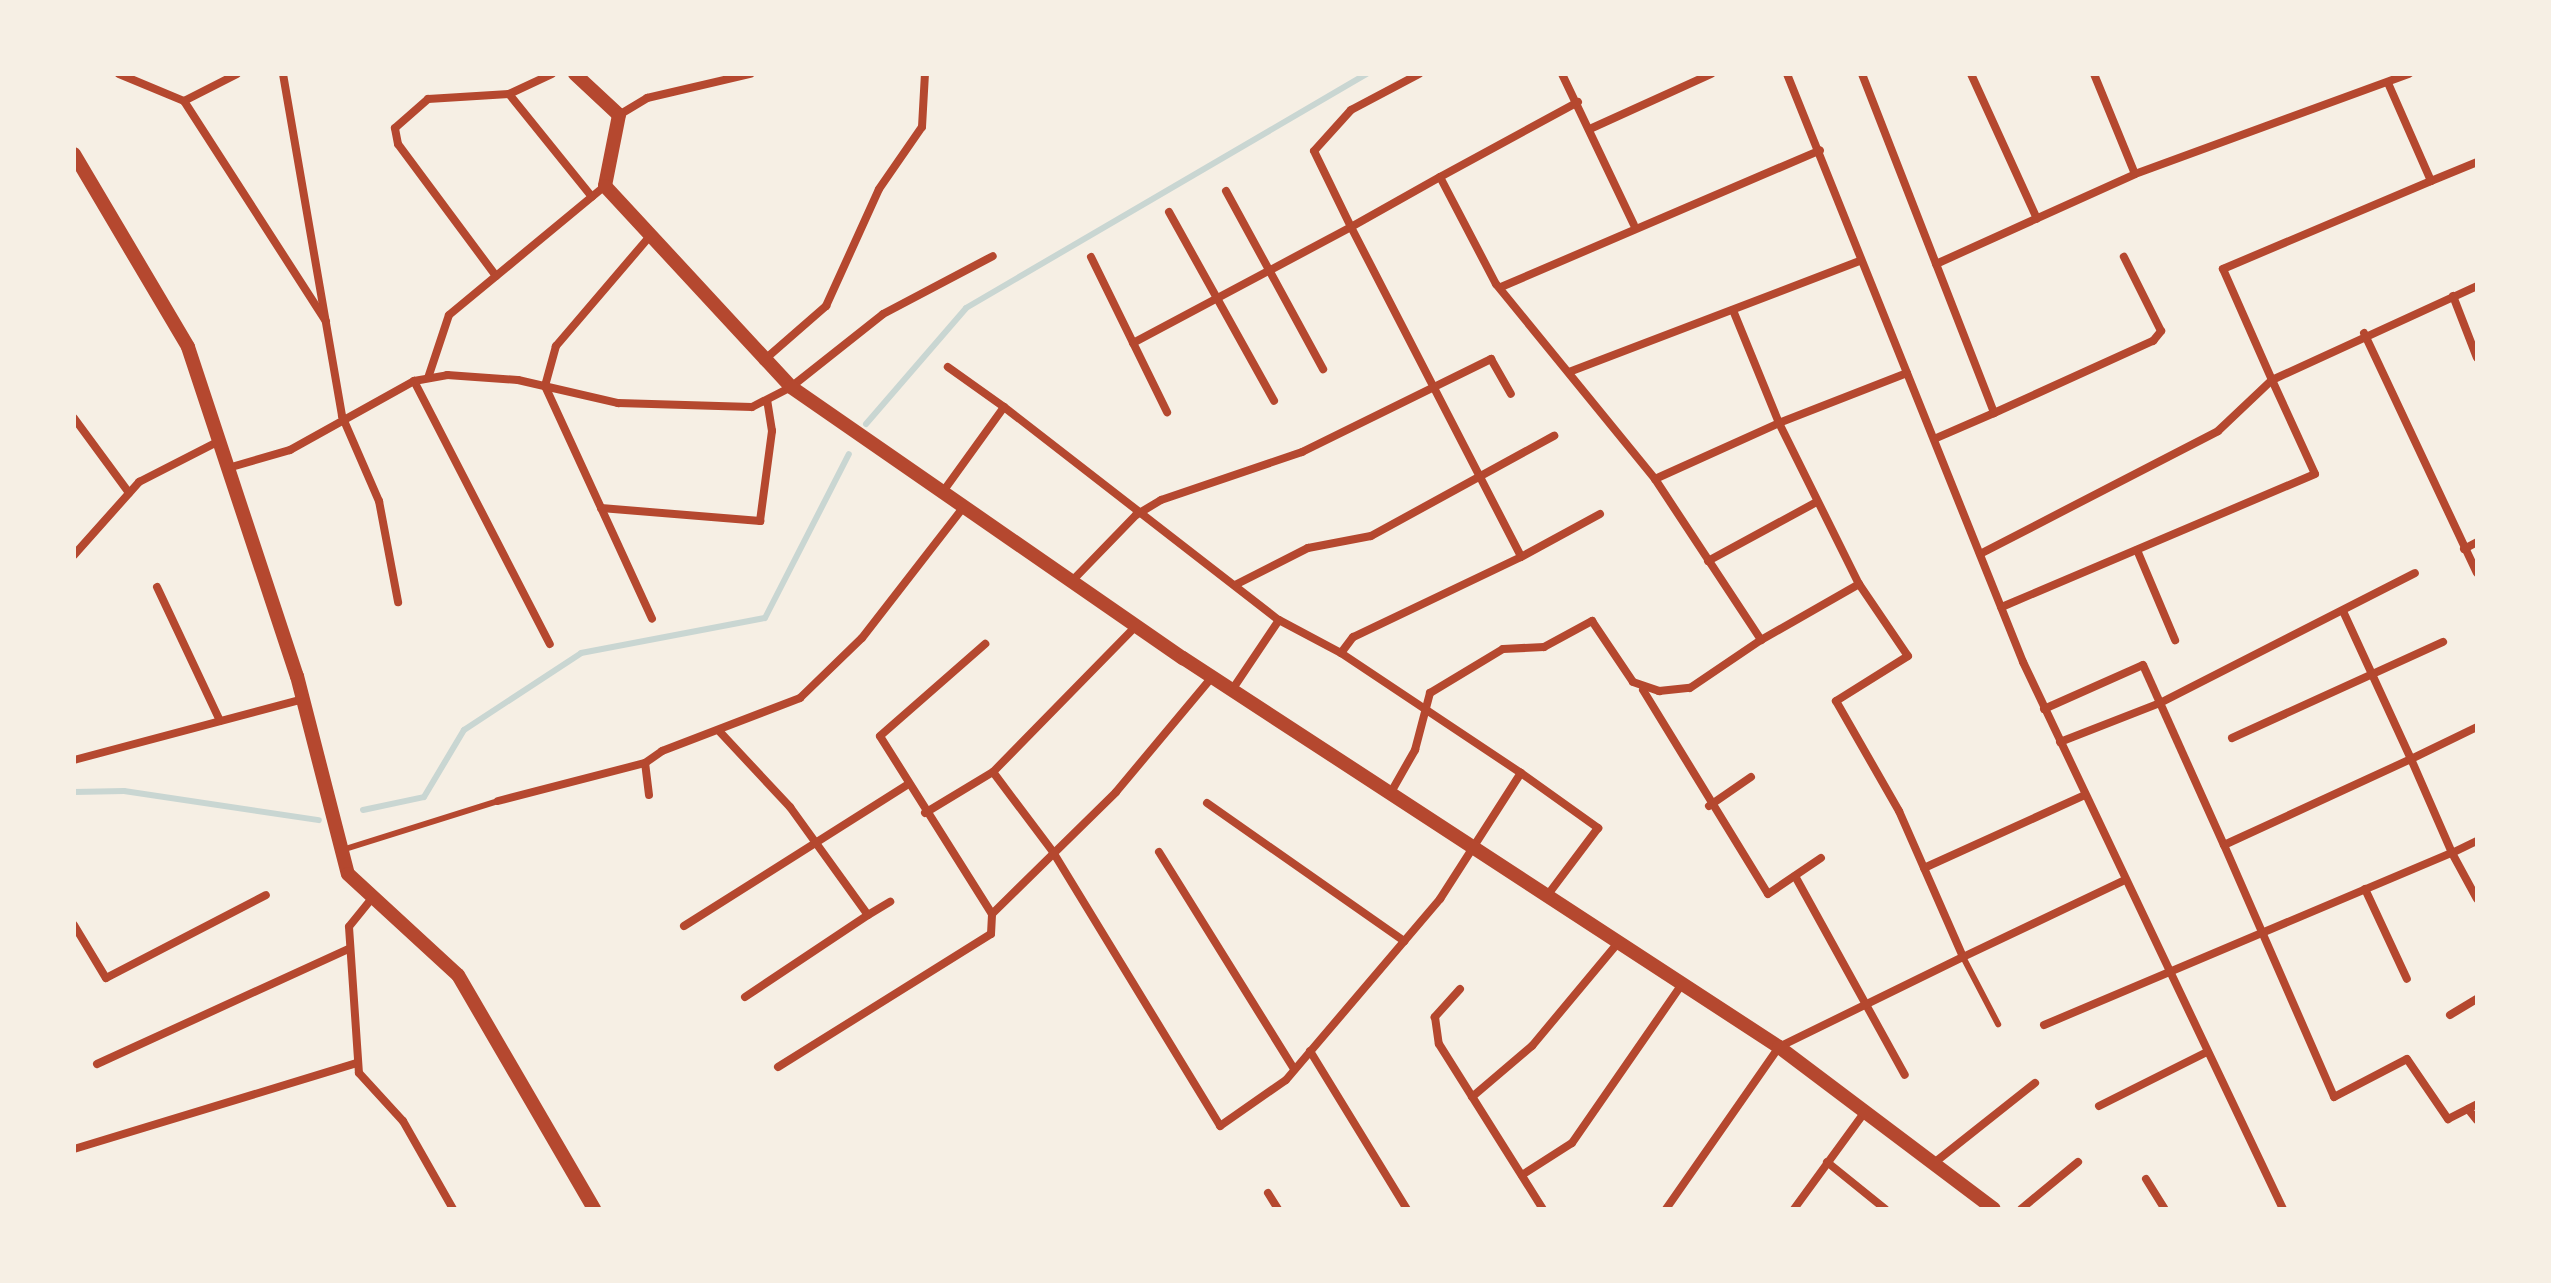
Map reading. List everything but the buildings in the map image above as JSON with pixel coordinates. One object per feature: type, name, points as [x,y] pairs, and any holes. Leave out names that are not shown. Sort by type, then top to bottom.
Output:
[{"type":"street","points":[[119,74],[184,101],[328,325]]},
{"type":"street","points":[[184,101],[237,74]]},
{"type":"street","points":[[283,74],[342,416],[379,501],[398,602]]},
{"type":"street","points":[[496,276],[398,144],[395,128],[428,99],[509,94],[552,74]]},
{"type":"street","points":[[575,74],[619,115]]},
{"type":"street","points":[[428,378],[449,315],[605,186],[619,115],[647,98],[750,74]]},
{"type":"street","points":[[763,361],[826,306],[879,189],[922,127],[925,74]]},
{"type":"street","points":[[1419,74],[1351,110],[1317,142],[1316,161],[1430,389],[1479,474],[1521,557]]},
{"type":"street","points":[[1562,74],[1592,128],[1634,225]]},
{"type":"street","points":[[1592,128],[1711,74]]},
{"type":"street","points":[[1787,74],[1820,150],[1859,261],[2044,709],[2205,1053],[2283,1209]]},
{"type":"street","points":[[1862,74],[1994,413]]},
{"type":"street","points":[[1971,74],[2037,219]]},
{"type":"street","points":[[2094,74],[2135,174]]},
{"type":"street","points":[[1936,264],[2135,174],[2409,74]]},
{"type":"street","points":[[2388,83],[2431,181]]},
{"type":"street","points":[[509,94],[592,197]]},
{"type":"street","points":[[1133,343],[1578,102]]},
{"type":"street","points":[[1501,287],[1634,225],[1820,150]]},
{"type":"street","points":[[74,154],[188,347],[303,699],[348,874],[458,975],[594,1209]]},
{"type":"street","points":[[2001,607],[2315,474],[2223,269],[2477,162]]},
{"type":"street","points":[[1440,177],[1501,287],[1655,479],[1761,640]]},
{"type":"street","points":[[605,186],[763,361],[791,387],[1212,677],[1680,987],[1779,1047],[1994,1209]]},
{"type":"street","points":[[1226,191],[1323,369]]},
{"type":"street","points":[[1169,212],[1274,401]]},
{"type":"street","points":[[650,236],[556,346],[545,386],[652,619]]},
{"type":"street","points":[[228,468],[290,450],[342,416],[414,381],[428,378],[545,386],[618,403],[737,412],[767,401],[791,387],[883,314],[993,256]]},
{"type":"street","points":[[1091,257],[1167,412]]},
{"type":"street","points":[[1934,439],[2153,341],[2161,331],[2124,257]]},
{"type":"street","points":[[1569,372],[1859,261]]},
{"type":"street","points":[[1980,554],[2218,431],[2272,380],[2364,333],[2477,286]]},
{"type":"street","points":[[2453,296],[2477,358]]},
{"type":"street","points":[[1733,310],[1815,503],[1859,584],[1908,656],[1836,701],[1924,868],[1963,957]]},
{"type":"street","points":[[2364,333],[2477,573]]},
{"type":"street","points":[[1071,582],[1136,515],[1302,452],[1491,359],[1511,394]]},
{"type":"street","points":[[948,367],[1004,407],[1136,515],[1279,620],[1341,653],[1598,828],[1546,897]]},
{"type":"street","points":[[1655,479],[1779,423],[1907,373]]},
{"type":"street","points":[[414,381],[550,644]]},
{"type":"street","points":[[601,508],[760,521],[772,431],[767,401]]},
{"type":"street","points":[[941,493],[1004,407]]},
{"type":"street","points":[[74,418],[129,493]]},
{"type":"street","points":[[1235,585],[1308,548],[1371,536],[1479,474],[1554,436]]},
{"type":"street","points":[[74,555],[129,493],[219,441]]},
{"type":"street","points":[[1708,561],[1815,503]]},
{"type":"street","points":[[498,801],[645,763],[800,698],[862,638],[963,508]]},
{"type":"street","points":[[1341,653],[1353,637],[1521,557],[1600,514]]},
{"type":"street","points":[[2464,549],[2477,542]]},
{"type":"street","points":[[2137,550],[2175,640]]},
{"type":"street","points":[[2060,742],[2160,703],[2415,573]]},
{"type":"street","points":[[1643,690],[1690,688],[1761,640],[1859,584]]},
{"type":"street","points":[[157,587],[220,721]]},
{"type":"street","points":[[2343,611],[2452,853],[2477,899]]},
{"type":"street","points":[[1232,690],[1279,620]]},
{"type":"street","points":[[1390,794],[1415,750],[1421,708],[1430,693],[1503,649],[1544,647],[1592,621],[1643,690],[1709,806],[1768,894],[1821,858]]},
{"type":"street","points":[[925,813],[993,772],[1136,626]]},
{"type":"street","points":[[2232,738],[2443,642]]},
{"type":"street","points":[[778,1067],[991,934],[992,914],[882,747],[886,725],[985,644]]},
{"type":"street","points":[[2044,709],[2143,665],[2265,931],[2334,1097],[2396,1058],[2407,1059],[2448,1119],[2473,1107],[2477,1120]]},
{"type":"street","points":[[992,914],[1116,792],[1212,677]]},
{"type":"street","points":[[74,760],[303,699]]},
{"type":"street","points":[[2224,845],[2477,727]]},
{"type":"street","points":[[720,732],[815,840],[868,915]]},
{"type":"street","points":[[645,763],[649,795]]},
{"type":"street","points":[[993,772],[1053,852],[1220,1126],[1294,1069],[1404,941],[1521,773]]},
{"type":"street","points":[[1709,806],[1751,777]]},
{"type":"street","points":[[684,926],[815,840],[907,785]]},
{"type":"street","points":[[1924,868],[2085,795]]},
{"type":"street","points":[[1207,803],[1404,941]]},
{"type":"street","points":[[2044,1025],[2477,841]]},
{"type":"street","points":[[1159,852],[1294,1069]]},
{"type":"street","points":[[1795,876],[1905,1075]]},
{"type":"street","points":[[1666,1209],[1779,1047],[2125,880]]},
{"type":"street","points":[[2365,889],[2407,979]]},
{"type":"street","points":[[74,925],[106,978],[266,895]]},
{"type":"street","points":[[373,897],[354,913],[350,948],[357,1063],[403,1121],[453,1209]]},
{"type":"street","points":[[745,997],[890,902]]},
{"type":"street","points":[[1472,1097],[1532,1046],[1617,944]]},
{"type":"street","points":[[97,1064],[350,948]]},
{"type":"street","points":[[1522,1175],[1572,1143],[1680,987]]},
{"type":"street","points":[[1460,989],[1435,1017],[1439,1044],[1543,1209]]},
{"type":"street","points":[[2450,1015],[2477,999]]},
{"type":"street","points":[[1310,1051],[1407,1209]]},
{"type":"street","points":[[2099,1106],[2205,1053]]},
{"type":"street","points":[[74,1149],[357,1063]]},
{"type":"street","points":[[1934,1163],[2035,1083]]},
{"type":"street","points":[[1794,1209],[1864,1113]]},
{"type":"street","points":[[1827,1162],[1885,1209]]},
{"type":"street","points":[[2021,1209],[2078,1162]]},
{"type":"street","points":[[2146,1179],[2165,1209]]},
{"type":"street","points":[[1268,1193],[1278,1209]]},
{"type":"lane","points":[[342,850],[498,801]]},
{"type":"lane","points":[[1963,957],[1998,1024]]},
{"type":"waterway","points":[[866,424],[966,308],[1367,74]]},
{"type":"waterway","points":[[363,810],[424,797],[464,730],[581,653],[765,618],[849,454]]},
{"type":"waterway","points":[[74,792],[124,791],[319,820]]}]
